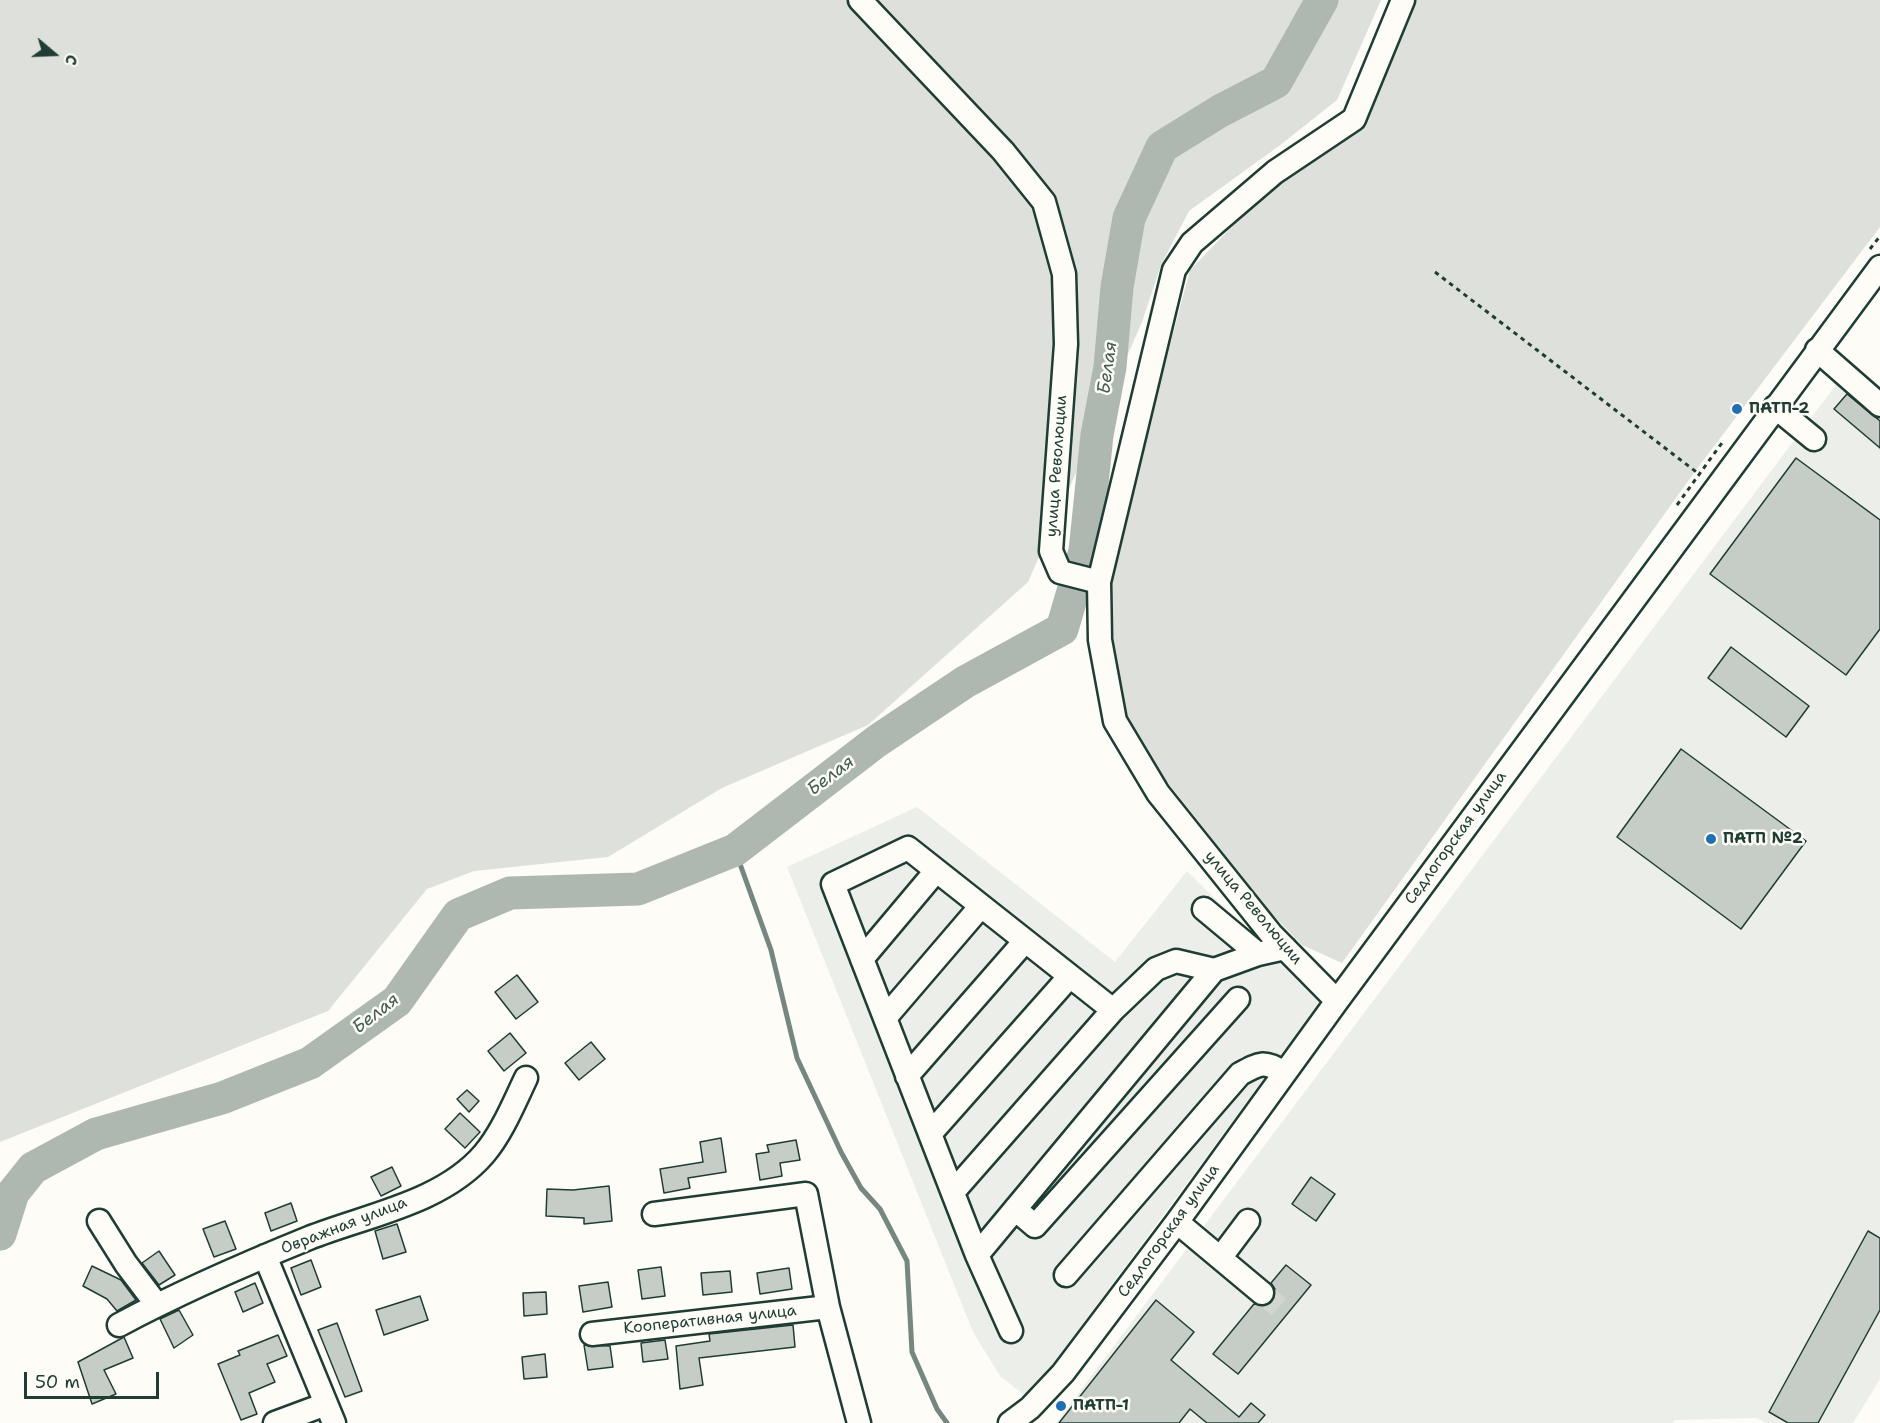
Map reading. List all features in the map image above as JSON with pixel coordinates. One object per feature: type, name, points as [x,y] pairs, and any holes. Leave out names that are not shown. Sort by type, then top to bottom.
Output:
[{"type":"street","name":"улица Революции","points":[[860,0],[1003,151],[1044,202],[1064,274],[1066,344],[1051,552],[1060,572],[1099,582],[1100,640],[1115,721],[1158,793],[1285,948],[1337,1001]]},
{"type":"street","points":[[1099,582],[1174,270],[1192,243],[1275,172],[1354,118],[1403,0]]},
{"type":"street","name":"Седлогорская улица","points":[[1010,1423],[1036,1415],[1063,1373],[1177,1222],[1337,1001],[1880,267]]},
{"type":"street","points":[[1817,350],[1880,405]]},
{"type":"street","points":[[1775,407],[1814,439]]},
{"type":"street","points":[[1011,1331],[977,1255],[833,884],[908,848],[1113,1010]]},
{"type":"street","points":[[862,959],[936,871]]},
{"type":"street","points":[[885,1018],[981,906]]},
{"type":"street","points":[[1204,909],[1258,954]]},
{"type":"street","points":[[907,1076],[1026,941]]},
{"type":"street","points":[[977,1255],[1214,970],[1258,954],[1285,948]]},
{"type":"street","points":[[953,1192],[1113,1010],[1156,969],[1176,961],[1214,970]]},
{"type":"street","points":[[930,1134],[1070,976]]},
{"type":"street","points":[[1016,1209],[1035,1226],[1238,999]]},
{"type":"street","points":[[1066,1275],[1240,1074],[1258,1064],[1271,1064],[1284,1073]]},
{"type":"street","name":"Овражная улица","points":[[119,1325],[157,1305],[266,1256],[438,1189],[464,1172],[485,1153],[526,1078]]},
{"type":"street","points":[[1088,1121],[1111,1141]]},
{"type":"street","points":[[654,1214],[806,1194],[828,1307],[859,1423]]},
{"type":"street","points":[[99,1221],[126,1264],[157,1305]]},
{"type":"street","points":[[1221,1257],[1248,1221]]},
{"type":"street","points":[[1177,1222],[1262,1293]]},
{"type":"street","points":[[266,1256],[330,1414],[275,1423]]},
{"type":"street","name":"Кооперативная улица","points":[[592,1334],[828,1307]]},
{"type":"path","points":[[1435,272],[1699,474]]},
{"type":"shaded area","points":[[0,0],[1381,0],[1337,100],[1279,146],[1189,211],[1161,265],[1142,322],[1028,582],[868,725],[722,788],[608,857],[474,871],[427,889],[328,1011],[0,1142]]},
{"type":"shaded area","points":[[1409,0],[1880,0],[1880,227],[1696,470],[1342,963],[1302,945],[1272,914],[1164,778],[1126,720],[1114,664],[1108,606],[1117,544],[1190,270],[1248,210],[1312,155],[1364,121]]},
{"type":"shaded area","points":[[1838,382],[1880,418],[1880,1379],[1853,1423],[1767,1423],[1756,1418],[1675,1420],[1672,1423],[1056,1423]]},
{"type":"shaded area","points":[[917,807],[1115,962],[1187,871],[1320,1003],[1028,1398],[1000,1376],[973,1332],[787,867]]},
{"type":"building","points":[[1847,394],[1880,421],[1880,448],[1834,409]]},
{"type":"building","points":[[1796,458],[1880,520],[1880,629],[1846,675],[1710,574]]},
{"type":"building","points":[[1731,647],[1809,706],[1786,737],[1708,678]]},
{"type":"building","name":"ПАТП №2","points":[[1681,749],[1806,841],[1741,929],[1617,837]]},
{"type":"building","points":[[517,975],[538,1002],[516,1019],[495,992]]},
{"type":"building","points":[[510,1033],[526,1053],[504,1071],[488,1051]]},
{"type":"building","points":[[591,1042],[605,1059],[579,1080],[565,1063]]},
{"type":"building","points":[[467,1090],[479,1101],[469,1112],[457,1099]]},
{"type":"building","points":[[460,1113],[480,1132],[465,1148],[445,1129]]},
{"type":"building","points":[[721,1138],[726,1172],[688,1178],[690,1188],[664,1193],[660,1169],[703,1162],[700,1142]]},
{"type":"building","points":[[796,1140],[800,1160],[780,1163],[782,1176],[760,1180],[756,1154],[769,1152],[767,1145]]},
{"type":"building","points":[[392,1167],[401,1186],[381,1196],[371,1177]]},
{"type":"building","points":[[1311,1177],[1335,1194],[1316,1221],[1292,1204]]},
{"type":"building","points":[[609,1186],[612,1221],[584,1224],[584,1218],[546,1216],[547,1189],[573,1190]]},
{"type":"building","points":[[291,1203],[297,1221],[271,1231],[265,1213]]},
{"type":"building","points":[[225,1221],[236,1249],[214,1257],[203,1229]]},
{"type":"building","points":[[397,1224],[406,1252],[383,1259],[375,1231]]},
{"type":"building","points":[[1868,1231],[1880,1238],[1880,1310],[1818,1423],[1788,1423],[1769,1412]]},
{"type":"building","points":[[159,1251],[175,1275],[159,1285],[142,1263]]},
{"type":"building","points":[[311,1260],[321,1287],[301,1295],[291,1268]]},
{"type":"building","points":[[1286,1265],[1311,1285],[1238,1374],[1213,1354],[1254,1304],[1266,1306],[1273,1301],[1275,1289],[1271,1283]]},
{"type":"building","points":[[92,1266],[121,1280],[136,1300],[117,1311],[107,1299],[83,1286]]},
{"type":"building","points":[[661,1267],[665,1296],[642,1299],[638,1270]]},
{"type":"building","points":[[789,1268],[792,1289],[760,1294],[757,1273]]},
{"type":"building","points":[[730,1271],[732,1292],[703,1295],[701,1273]]},
{"type":"building","points":[[608,1282],[612,1307],[583,1312],[579,1286]]},
{"type":"building","points":[[255,1283],[263,1303],[243,1312],[235,1292]]},
{"type":"building","points":[[546,1292],[547,1314],[524,1316],[523,1293]]},
{"type":"building","points":[[420,1296],[428,1320],[384,1335],[376,1310]]},
{"type":"building","points":[[1156,1300],[1194,1332],[1171,1360],[1239,1417],[1251,1403],[1265,1415],[1258,1423],[1207,1423],[1190,1409],[1179,1423],[1059,1423]]},
{"type":"building","points":[[179,1310],[193,1335],[174,1348],[160,1319]]},
{"type":"building","points":[[337,1323],[362,1391],[345,1397],[318,1330]]},
{"type":"building","points":[[793,1325],[795,1347],[699,1358],[703,1385],[680,1389],[676,1346],[710,1341],[709,1334]]},
{"type":"building","points":[[278,1335],[287,1356],[267,1364],[275,1382],[249,1393],[257,1414],[241,1420],[218,1364],[240,1355],[238,1351]]},
{"type":"building","points":[[124,1337],[133,1358],[104,1370],[116,1394],[92,1404],[78,1362]]},
{"type":"building","points":[[665,1340],[668,1359],[643,1362],[641,1343]]},
{"type":"building","points":[[584,1345],[610,1346],[613,1367],[588,1370]]},
{"type":"building","points":[[545,1354],[547,1377],[524,1379],[522,1357]]},
{"type":"waterway","name":"Белая","points":[[0,1234],[13,1193],[33,1168],[96,1134],[222,1098],[310,1063],[397,1001],[458,915],[510,893],[638,889],[735,850],[877,741],[965,682],[1062,629],[1085,551],[1097,435],[1110,367],[1117,287],[1129,218],[1162,147],[1220,111],[1276,82],[1322,0]]},
{"type":"waterway","points":[[735,850],[771,950],[797,1058],[841,1152],[861,1188],[880,1209],[907,1261],[912,1352],[937,1409],[947,1423]]},
{"type":"tunnel","points":[[1262,1293],[1287,1314]]},
{"type":"place","name":"ПАТП-2","points":[[1737,409]]},
{"type":"place","name":"ПАТП №2","points":[[1711,839]]},
{"type":"place","name":"ПАТП-1","points":[[1061,1406]]}]
